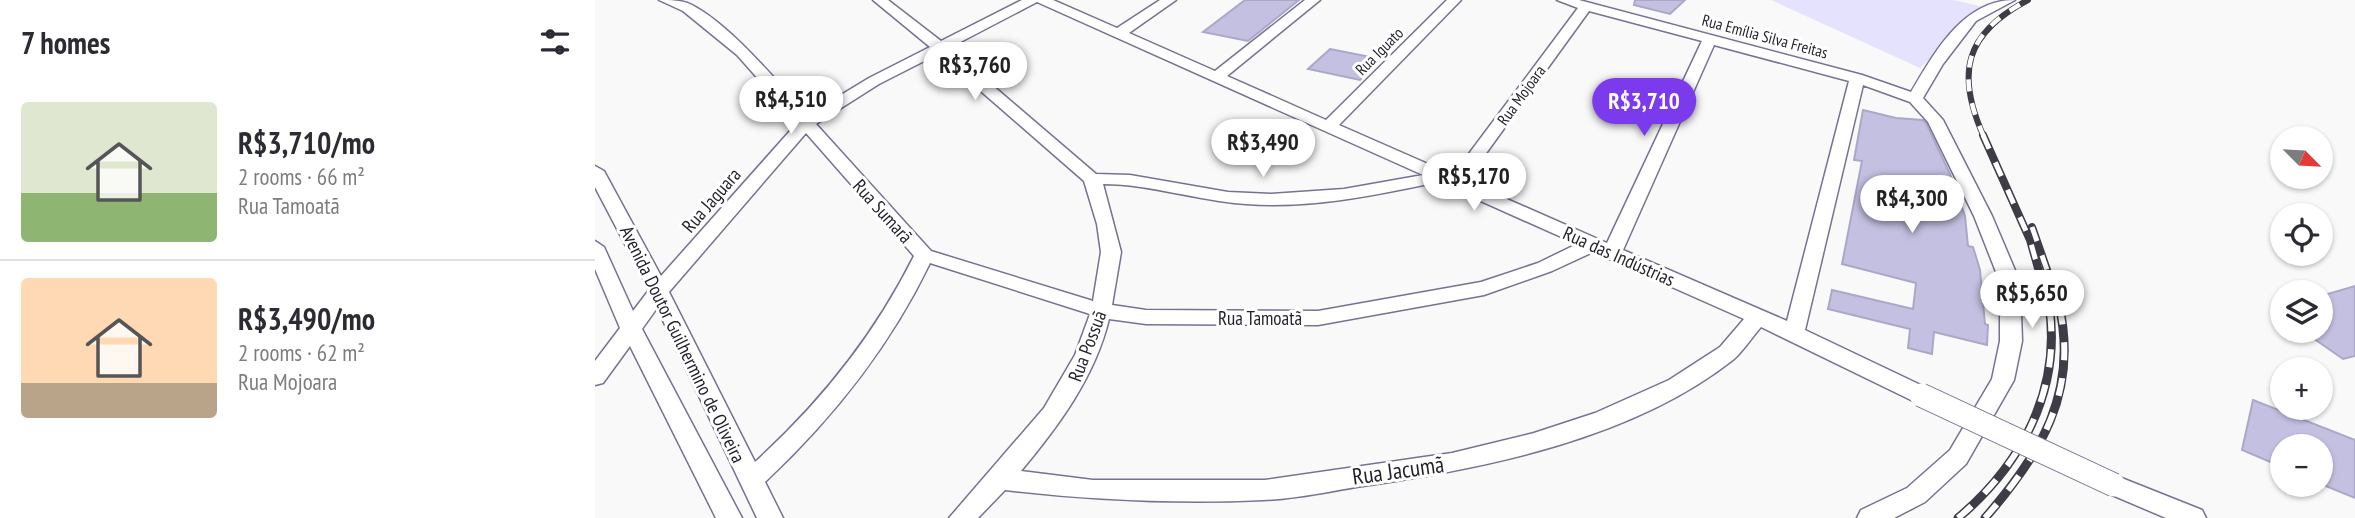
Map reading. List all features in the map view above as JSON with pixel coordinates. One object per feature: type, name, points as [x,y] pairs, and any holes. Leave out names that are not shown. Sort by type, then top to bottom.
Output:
[{"type":"street","name":"Rua Sumarã","points":[[666,0],[688,8],[711,24],[742,52],[924,255],[876,345],[832,402],[750,481]]},
{"type":"street","points":[[880,0],[939,47],[1092,179],[1117,178],[1177,190],[1249,199],[1385,189],[1447,181]]},
{"type":"street","name":"Rua Jaguara","points":[[595,377],[659,290],[805,124],[874,81],[1032,0]]},
{"type":"street","name":"Rua das Indústrias","points":[[1042,0],[1794,333],[2114,485],[2193,518]]},
{"type":"street","points":[[1118,34],[1169,0]]},
{"type":"street","points":[[1217,77],[1313,0]]},
{"type":"street","name":"Rua Iguato","points":[[1328,127],[1454,0]]},
{"type":"street","name":"Rua Emília Silva Freitas","points":[[1564,0],[1857,78],[1915,99]]},
{"type":"street","points":[[1870,518],[1916,495],[1958,457],[2003,380],[2011,341],[2010,282],[1983,216],[1935,120],[1915,99],[1936,63],[1971,18],[2008,0]]},
{"type":"street","name":"Rua Mojoara","points":[[1447,181],[1586,6]]},
{"type":"street","points":[[1603,248],[1710,39]]},
{"type":"street","points":[[1794,333],[1857,78]]},
{"type":"street","name":"Avenida Doutor Guilhermino de Oliveira","points":[[595,171],[659,290],[770,518]]},
{"type":"street","name":"Rua Possuã","points":[[962,518],[1000,479],[1061,404],[1079,373],[1102,311],[1111,254],[1103,208],[1092,179]]},
{"type":"street","name":"Avenida Doutor Guilhermino de Oliveira","points":[[595,247],[631,328],[729,518]]},
{"type":"street","name":"Rua Tamoatã","points":[[924,255],[1102,311],[1146,317],[1318,318],[1484,288],[1603,248]]},
{"type":"street","name":"Rua Jacumã","points":[[1000,479],[1093,490],[1265,490],[1452,463],[1535,442],[1603,419],[1677,386],[1728,352],[1757,318]]},
{"type":"shaded area","points":[[1771,0],[1953,0],[1984,7],[1920,68]]},
{"type":"building","points":[[1245,0],[1299,0],[1248,41],[1203,32]]},
{"type":"building","points":[[1635,0],[1685,0],[1670,14],[1634,5]]},
{"type":"building","points":[[1330,49],[1381,59],[1360,80],[1308,69]]},
{"type":"building","points":[[1863,110],[1896,118],[1923,120],[1926,123],[1950,174],[1965,216],[1968,246],[1973,247],[1980,270],[1985,324],[1988,325],[1987,345],[1934,332],[1932,354],[1908,348],[1910,329],[1828,309],[1832,290],[1913,309],[1916,283],[1842,264],[1862,161],[1854,160]]},
{"type":"building","points":[[2355,286],[2355,356],[2343,359],[2320,343],[2333,343],[2333,292]]},
{"type":"building","points":[[2253,400],[2270,407],[2270,420],[2304,420],[2355,440],[2355,498],[2333,489],[2333,434],[2270,434],[2270,462],[2242,450]]},
{"type":"railway","points":[[1984,137],[1970,93],[1972,57],[1990,26],[2028,0]]},
{"type":"railway","points":[[1983,135],[2030,240],[2049,307]]},
{"type":"railway","points":[[2032,227],[2060,307]]},
{"type":"railway","points":[[1958,518],[2001,474],[2032,424],[2043,396],[2049,367],[2049,305]]},
{"type":"railway","points":[[1985,518],[2023,471],[2050,421],[2064,367],[2064,337],[2059,305]]}]
